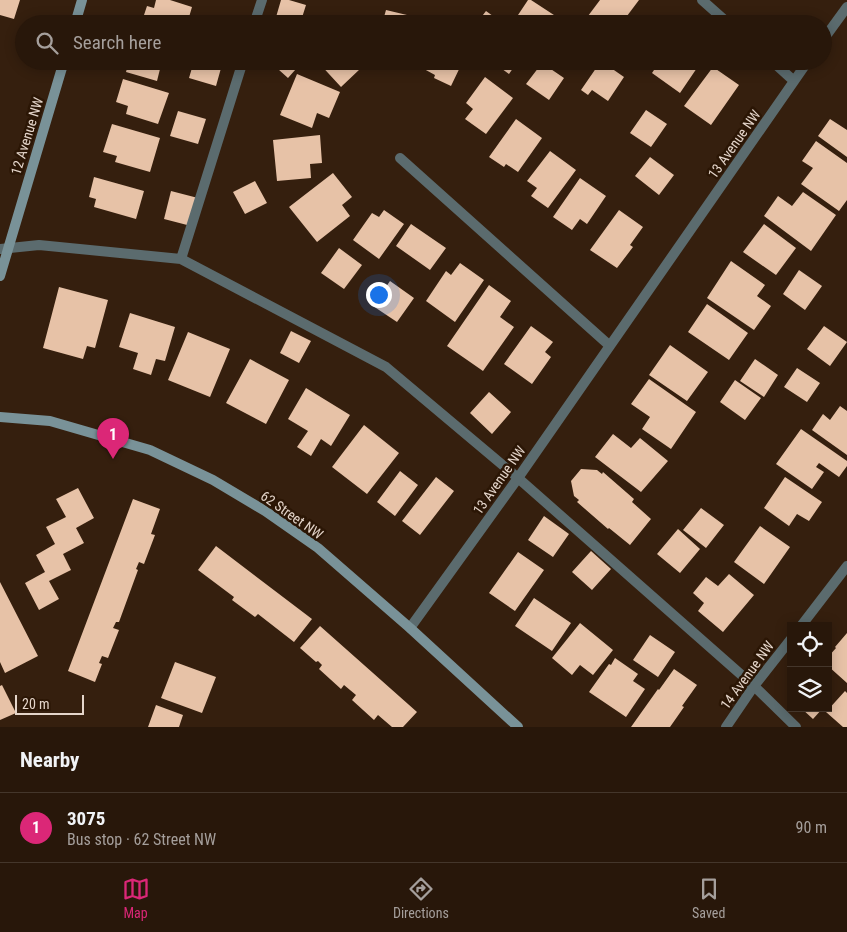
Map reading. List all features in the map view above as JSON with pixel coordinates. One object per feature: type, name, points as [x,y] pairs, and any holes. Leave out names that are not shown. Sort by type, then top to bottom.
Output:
[{"type":"street","points":[[78,15],[82,0]]},
{"type":"street","points":[[257,15],[262,0]]},
{"type":"street","points":[[702,0],[719,15]]},
{"type":"street","points":[[832,28],[847,7]]},
{"type":"street","name":"12 Avenue NW","points":[[0,276],[4,249],[61,70]]},
{"type":"street","points":[[181,259],[240,70]]},
{"type":"street","points":[[782,70],[794,81]]},
{"type":"street","name":"13 Avenue NW","points":[[410,628],[518,478],[802,70]]},
{"type":"street","points":[[400,158],[610,346]]},
{"type":"street","points":[[4,249],[39,245],[181,259],[386,367],[518,478],[754,686],[796,727]]},
{"type":"street","name":"62 Street NW","points":[[0,417],[50,421],[150,450],[213,480],[265,511],[318,548],[410,628],[518,727]]},
{"type":"street","points":[[804,622],[847,566]]},
{"type":"street","name":"14 Avenue NW","points":[[726,727],[754,686],[787,644]]},
{"type":"building","points":[[0,0],[20,0],[14,19],[0,15]]},
{"type":"building","points":[[156,0],[170,0],[192,7],[190,15],[144,15],[147,6],[154,8]]},
{"type":"building","points":[[281,0],[289,0],[306,5],[303,15],[277,15]]},
{"type":"building","points":[[528,0],[531,0],[554,15],[518,15]]},
{"type":"building","points":[[600,0],[639,0],[628,15],[589,15]]},
{"type":"building","points":[[386,10],[407,15],[385,15]]},
{"type":"building","points":[[486,11],[492,15],[483,15]]},
{"type":"building","points":[[127,70],[160,70],[157,81],[126,72]]},
{"type":"building","points":[[191,70],[220,70],[216,86],[189,78]]},
{"type":"building","points":[[279,70],[295,70],[288,78]]},
{"type":"building","points":[[325,70],[359,70],[341,87]]},
{"type":"building","points":[[426,70],[459,70],[451,86],[434,78],[435,75]]},
{"type":"building","points":[[503,70],[512,70],[509,74]]},
{"type":"building","points":[[537,70],[552,70],[564,78],[549,100],[526,84]]},
{"type":"building","points":[[595,70],[614,70],[624,77],[608,101],[592,90],[588,95],[581,90]]},
{"type":"building","points":[[654,70],[696,70],[680,93],[652,73]]},
{"type":"building","points":[[711,70],[717,70],[739,85],[711,125],[684,106]]},
{"type":"building","points":[[297,74],[340,92],[329,118],[317,113],[312,128],[280,115]]},
{"type":"building","points":[[485,77],[513,98],[486,134],[465,119],[473,109],[466,103]]},
{"type":"building","points":[[123,79],[169,93],[158,124],[126,114],[128,106],[116,102]]},
{"type":"building","points":[[646,110],[667,124],[651,147],[630,133]]},
{"type":"building","points":[[178,111],[206,119],[198,144],[170,136]]},
{"type":"building","points":[[516,119],[542,138],[518,172],[506,164],[504,167],[489,157]]},
{"type":"building","points":[[830,119],[847,130],[847,157],[818,136]]},
{"type":"building","points":[[112,124],[160,138],[150,172],[115,162],[117,156],[103,152]]},
{"type":"building","points":[[320,135],[322,163],[310,164],[311,178],[277,181],[273,140]]},
{"type":"building","points":[[816,141],[847,163],[847,200],[839,211],[801,184],[813,168],[802,161]]},
{"type":"building","points":[[550,151],[576,170],[548,208],[531,196],[537,188],[527,181]]},
{"type":"building","points":[[650,157],[674,175],[659,195],[635,176]]},
{"type":"building","points":[[333,173],[352,197],[342,205],[350,216],[317,242],[289,207]]},
{"type":"building","points":[[94,177],[144,191],[136,219],[94,207],[96,199],[89,197]]},
{"type":"building","points":[[580,178],[606,196],[587,224],[580,219],[572,230],[553,217]]},
{"type":"building","points":[[255,181],[267,203],[245,214],[233,192]]},
{"type":"building","points":[[171,191],[198,198],[191,226],[164,219]]},
{"type":"building","points":[[803,192],[836,215],[811,251],[764,216],[778,196],[792,206]]},
{"type":"building","points":[[384,210],[404,224],[379,259],[353,240],[372,213],[379,217]]},
{"type":"building","points":[[619,210],[643,227],[630,245],[633,247],[617,268],[590,250]]},
{"type":"building","points":[[411,224],[446,248],[430,270],[396,246]]},
{"type":"building","points":[[764,224],[796,248],[776,275],[743,252]]},
{"type":"building","points":[[339,248],[362,265],[344,289],[321,273]]},
{"type":"building","points":[[731,261],[765,285],[757,296],[771,306],[754,330],[707,298]]},
{"type":"building","points":[[460,263],[484,280],[455,322],[426,301],[446,271],[451,275]]},
{"type":"building","points":[[799,270],[822,286],[805,310],[783,294]]},
{"type":"building","points":[[390,281],[414,298],[397,322],[373,306]]},
{"type":"building","points":[[489,285],[511,301],[500,317],[514,327],[483,371],[447,346]]},
{"type":"building","points":[[59,287],[108,300],[95,348],[87,346],[83,359],[43,348]]},
{"type":"building","points":[[707,304],[748,333],[729,360],[688,332]]},
{"type":"building","points":[[130,313],[175,327],[165,361],[156,359],[151,375],[133,369],[138,353],[119,347]]},
{"type":"building","points":[[531,326],[553,342],[545,352],[551,357],[532,384],[504,364]]},
{"type":"building","points":[[824,326],[847,342],[830,366],[807,349]]},
{"type":"building","points":[[291,331],[311,341],[299,363],[280,353]]},
{"type":"building","points":[[188,332],[230,349],[210,397],[168,380]]},
{"type":"building","points":[[670,345],[708,372],[687,401],[649,375]]},
{"type":"building","points":[[250,359],[289,380],[266,424],[226,403]]},
{"type":"building","points":[[755,359],[778,375],[764,397],[740,381]]},
{"type":"building","points":[[797,368],[820,383],[807,402],[784,387]]},
{"type":"building","points":[[649,379],[696,412],[671,449],[642,429],[650,417],[631,404]]},
{"type":"building","points":[[735,380],[761,398],[745,420],[720,402]]},
{"type":"building","points":[[306,388],[350,415],[331,446],[321,439],[311,456],[297,447],[308,431],[288,419]]},
{"type":"building","points":[[489,392],[511,412],[492,434],[470,413]]},
{"type":"building","points":[[840,406],[847,411],[847,455],[812,430],[823,414],[830,420]]},
{"type":"building","points":[[364,425],[399,453],[367,494],[332,467]]},
{"type":"building","points":[[801,429],[847,461],[847,466],[839,477],[819,463],[816,467],[824,472],[812,489],[776,464]]},
{"type":"building","points":[[613,434],[631,448],[640,438],[668,461],[641,492],[595,457]]},
{"type":"building","points":[[581,469],[597,470],[602,474],[603,472],[634,499],[632,502],[651,519],[630,545],[577,502],[579,500],[574,496],[571,481]]},
{"type":"building","points":[[400,471],[418,485],[395,516],[377,502]]},
{"type":"building","points":[[436,477],[454,491],[420,535],[402,521]]},
{"type":"building","points":[[785,477],[822,502],[809,521],[797,514],[789,526],[764,508]]},
{"type":"building","points":[[78,488],[94,518],[76,528],[84,543],[63,554],[71,570],[49,581],[59,599],[39,610],[25,583],[45,572],[36,555],[55,544],[46,527],[66,517],[56,499]]},
{"type":"building","points":[[133,499],[160,509],[151,534],[155,535],[144,564],[139,562],[136,569],[138,570],[119,622],[116,622],[113,628],[119,630],[108,658],[102,656],[99,663],[102,664],[95,682],[68,671]]},
{"type":"building","points":[[701,508],[724,525],[706,548],[683,530]]},
{"type":"building","points":[[544,516],[569,534],[553,557],[528,540]]},
{"type":"building","points":[[760,526],[790,547],[764,584],[734,562]]},
{"type":"building","points":[[678,529],[700,549],[680,573],[657,554]]},
{"type":"building","points":[[216,546],[312,619],[294,642],[258,614],[255,617],[232,600],[234,597],[198,570]]},
{"type":"building","points":[[591,551],[611,569],[592,590],[572,572]]},
{"type":"building","points":[[518,552],[544,570],[515,611],[489,593]]},
{"type":"building","points":[[729,574],[754,595],[723,632],[698,611],[704,603],[693,593],[706,577],[718,586]]},
{"type":"building","points":[[0,582],[38,656],[5,673],[0,662]]},
{"type":"building","points":[[534,598],[571,623],[552,651],[515,626]]},
{"type":"building","points":[[580,623],[613,650],[593,675],[580,665],[572,675],[552,658]]},
{"type":"building","points":[[320,626],[417,712],[403,727],[392,727],[378,715],[374,720],[352,700],[356,695],[344,685],[341,689],[319,669],[322,665],[318,661],[316,662],[300,648]]},
{"type":"building","points":[[847,633],[847,683],[832,670],[832,652]]},
{"type":"building","points":[[650,635],[675,652],[658,677],[633,660]]},
{"type":"building","points":[[615,658],[638,674],[633,681],[645,689],[626,717],[589,692]]},
{"type":"building","points":[[175,662],[216,677],[202,713],[161,698]]},
{"type":"building","points":[[674,669],[697,685],[670,727],[631,727],[658,689]]},
{"type":"building","points":[[2,685],[16,713],[0,720],[0,686]]},
{"type":"building","points":[[845,691],[847,693],[847,727],[843,727],[826,712],[832,712],[832,705]]},
{"type":"building","points":[[156,705],[183,715],[179,727],[148,727]]},
{"type":"building","points":[[805,712],[819,712],[813,719]]},
{"type":"place","name":"3075","points":[[113,459]]}]
